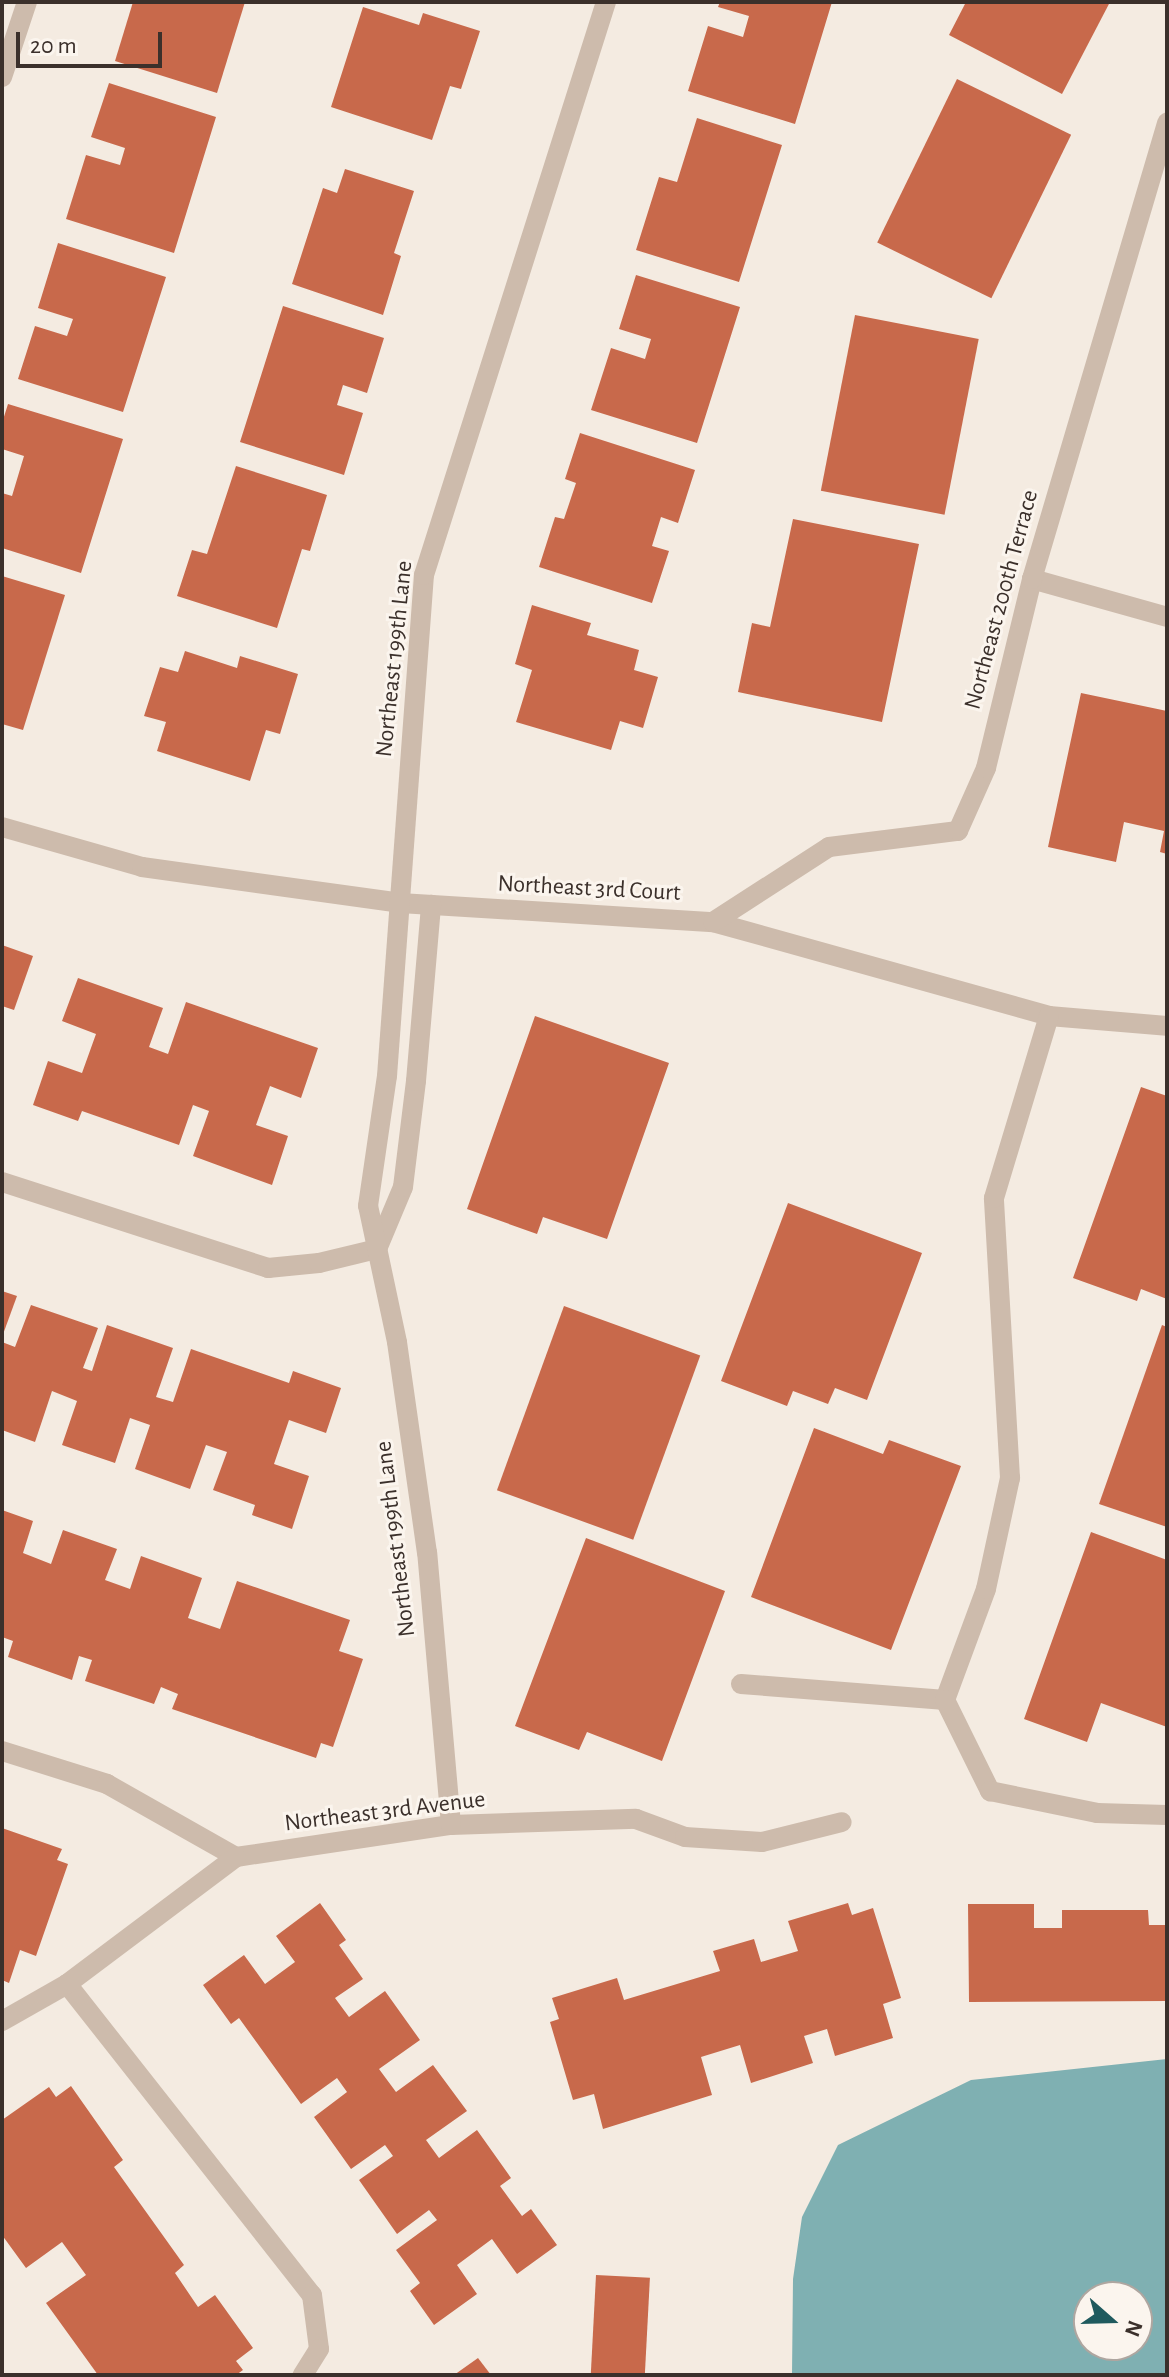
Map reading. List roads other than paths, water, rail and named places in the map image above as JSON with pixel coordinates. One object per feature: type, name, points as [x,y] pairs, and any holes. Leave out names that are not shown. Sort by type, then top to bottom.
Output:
[{"type":"street","points":[[2,77],[27,2]]},
{"type":"street","name":"Northeast 199th Lane","points":[[451,1825],[427,1553],[397,1342],[368,1206],[387,1076],[424,575],[606,2]]},
{"type":"street","name":"Northeast 200th Terrace","points":[[713,922],[829,847],[958,831],[986,768],[1032,579],[1167,123]]},
{"type":"street","points":[[1032,579],[1167,617]]},
{"type":"street","name":"Northeast 3rd Court","points":[[2,827],[142,867],[400,903],[713,922],[1049,1016],[1167,1026]]},
{"type":"street","points":[[2,1182],[268,1268],[319,1263],[377,1249],[403,1187],[416,1081],[431,905]]},
{"type":"street","points":[[1049,1016],[994,1198],[1010,1478],[986,1589],[945,1700],[990,1791],[1097,1813],[1167,1815]]},
{"type":"street","points":[[741,1684],[945,1700]]},
{"type":"street","points":[[2,1751],[107,1784],[236,1857],[67,1984],[2,2021]]},
{"type":"street","name":"Northeast 3rd Avenue","points":[[236,1857],[451,1825],[636,1819],[685,1837],[762,1842],[842,1822]]},
{"type":"street","points":[[67,1984],[312,2295],[319,2349],[303,2375]]},
{"type":"water","points":[[1167,2059],[1167,2375],[792,2375],[793,2279],[802,2217],[838,2145],[971,2080]]}]
